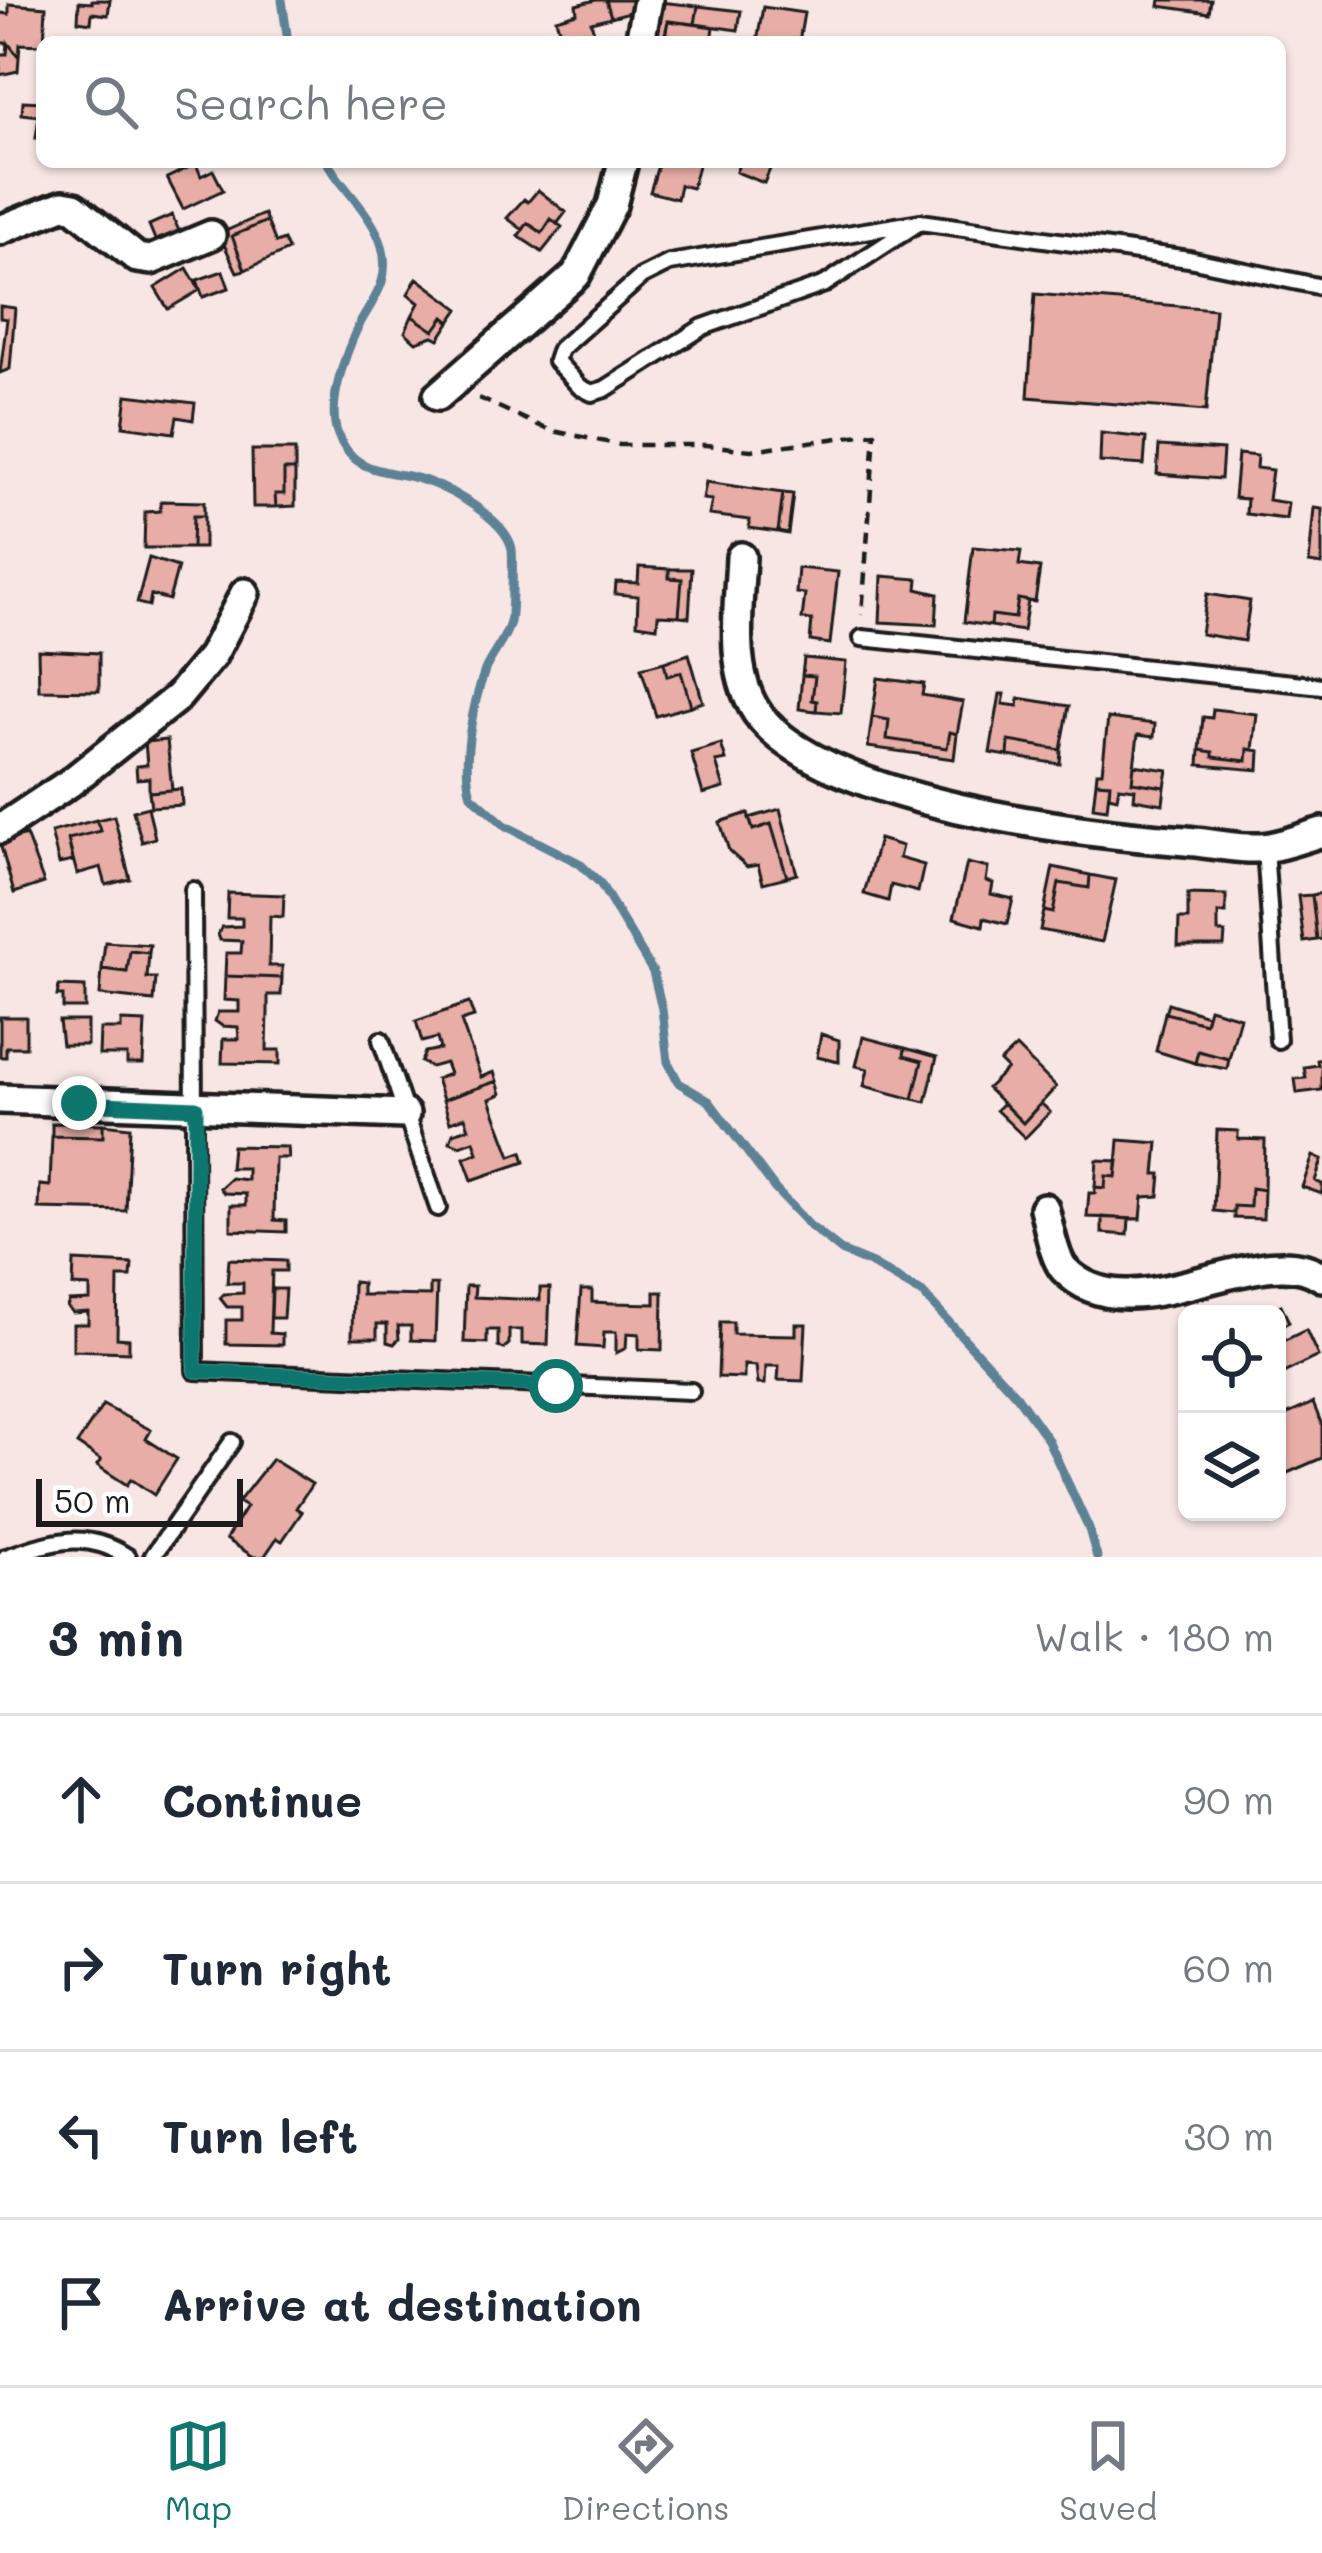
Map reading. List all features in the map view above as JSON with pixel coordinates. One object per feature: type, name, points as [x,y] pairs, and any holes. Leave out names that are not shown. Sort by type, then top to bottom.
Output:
[{"type":"street","points":[[641,36],[648,0]]},
{"type":"street","points":[[438,396],[576,275],[613,205],[621,168]]},
{"type":"street","points":[[0,230],[63,205],[74,207],[137,258],[151,260],[211,235]]},
{"type":"street","points":[[741,557],[737,636],[742,676],[758,715],[786,742],[826,765],[987,815],[1112,836],[1265,848],[1322,832]]},
{"type":"street","points":[[0,829],[71,782],[178,697],[212,656],[245,592]]},
{"type":"street","points":[[0,1099],[405,1114]]},
{"type":"street","points":[[1044,1208],[1062,1267],[1096,1289],[1151,1294],[1269,1267],[1314,1271],[1322,1277]]},
{"type":"lane","points":[[920,222],[825,284],[703,327],[605,389],[592,393],[580,387],[556,361],[560,349],[641,277],[669,263],[920,222],[1189,259],[1322,287]]},
{"type":"lane","points":[[862,638],[1322,686]]},
{"type":"lane","points":[[1265,848],[1278,1040]]},
{"type":"lane","points":[[194,890],[195,1371],[691,1391]]},
{"type":"lane","points":[[381,1040],[438,1208]]},
{"type":"lane","points":[[152,1557],[232,1442]]},
{"type":"lane","points":[[7,1557],[73,1538],[114,1548],[128,1557]]},
{"type":"path","points":[[438,396],[482,398],[549,430],[620,445],[751,450],[875,433],[862,572],[862,638]]},
{"type":"building","points":[[110,0],[108,15],[92,13],[91,23],[78,21],[79,2]]},
{"type":"building","points":[[606,0],[611,17],[591,22],[595,36],[561,36],[556,19],[577,13],[576,5]]},
{"type":"building","points":[[606,0],[639,0],[637,10],[611,17]]},
{"type":"building","points":[[1160,0],[1211,0],[1209,13],[1159,6]]},
{"type":"building","points":[[659,2],[698,6],[695,24],[668,21],[665,36],[654,36]]},
{"type":"building","points":[[9,4],[46,7],[44,36],[36,36],[36,45],[20,44],[19,57],[8,43],[0,43],[0,13],[9,14]]},
{"type":"building","points":[[698,6],[741,11],[738,30],[695,24]]},
{"type":"building","points":[[763,7],[804,13],[800,36],[758,36]]},
{"type":"building","points":[[668,21],[714,27],[713,36],[665,34]]},
{"type":"building","points":[[8,43],[19,57],[18,71],[0,75],[0,54],[7,54]]},
{"type":"building","points":[[23,101],[36,102],[36,116],[22,114]]},
{"type":"building","points":[[188,168],[198,168],[201,176],[213,170],[223,190],[183,209],[167,178]]},
{"type":"building","points":[[657,168],[697,168],[692,188],[680,185],[677,199],[650,192]]},
{"type":"building","points":[[738,168],[770,168],[764,183],[736,172]]},
{"type":"building","points":[[538,190],[566,212],[557,224],[551,219],[542,233],[528,223],[523,230],[507,218]]},
{"type":"building","points":[[264,214],[267,221],[232,236],[245,270],[237,272],[219,234]]},
{"type":"building","points":[[172,215],[179,231],[156,242],[149,225]]},
{"type":"building","points":[[551,219],[562,227],[542,252],[518,236],[528,223],[542,233]]},
{"type":"building","points":[[267,221],[276,243],[284,240],[288,250],[245,270],[232,236]]},
{"type":"building","points":[[187,268],[200,290],[168,309],[155,288]]},
{"type":"building","points":[[223,271],[229,288],[203,297],[197,280]]},
{"type":"building","points":[[417,278],[459,309],[450,322],[444,317],[434,331],[412,316],[419,303],[408,294]]},
{"type":"building","points":[[1035,294],[1215,309],[1206,411],[1028,397]]},
{"type":"building","points":[[0,306],[15,308],[10,369],[0,373],[7,319],[0,318]]},
{"type":"building","points":[[412,316],[434,331],[444,317],[450,322],[439,339],[433,336],[416,342],[405,332]]},
{"type":"building","points":[[127,395],[195,403],[193,420],[177,417],[174,433],[123,426]]},
{"type":"building","points":[[1101,433],[1146,438],[1144,465],[1100,462]]},
{"type":"building","points":[[1159,446],[1223,450],[1221,479],[1157,474]]},
{"type":"building","points":[[252,450],[295,450],[295,470],[284,470],[284,494],[275,494],[276,507],[253,507]]},
{"type":"building","points":[[1238,454],[1257,456],[1256,468],[1272,470],[1268,500],[1288,503],[1286,519],[1246,514],[1247,499],[1234,498]]},
{"type":"building","points":[[284,470],[295,470],[295,506],[276,507],[275,494],[284,494]]},
{"type":"building","points":[[706,482],[783,493],[778,532],[749,528],[750,520],[709,515],[712,500],[703,499]]},
{"type":"building","points":[[783,493],[793,494],[788,534],[778,532]]},
{"type":"building","points":[[161,501],[204,502],[204,516],[193,516],[192,548],[144,548],[145,512],[160,511]]},
{"type":"building","points":[[1314,508],[1322,509],[1322,565],[1309,563]]},
{"type":"building","points":[[193,516],[204,516],[204,548],[192,548]]},
{"type":"building","points":[[973,547],[1021,551],[1019,565],[1040,568],[1035,602],[1018,599],[1015,618],[992,615],[991,626],[964,622]]},
{"type":"building","points":[[149,558],[178,567],[169,600],[151,595],[149,606],[137,603]]},
{"type":"building","points":[[639,567],[669,569],[669,578],[682,579],[679,616],[658,615],[657,627],[637,624],[638,596],[615,594],[616,582],[638,583]]},
{"type":"building","points":[[798,568],[838,572],[830,644],[810,641],[812,620],[802,619],[805,594],[796,593]]},
{"type":"building","points":[[669,569],[692,569],[689,617],[679,616],[682,579],[669,578]]},
{"type":"building","points":[[882,576],[918,579],[917,589],[938,594],[936,625],[880,622]]},
{"type":"building","points":[[1207,594],[1250,601],[1244,641],[1201,634]]},
{"type":"building","points":[[1018,599],[1028,601],[1023,631],[991,626],[992,615],[1015,618]]},
{"type":"building","points":[[38,650],[99,653],[99,691],[39,690]]},
{"type":"building","points":[[689,654],[703,702],[691,706],[681,672],[667,676],[664,662]]},
{"type":"building","points":[[804,658],[846,662],[841,713],[816,711],[817,701],[812,700],[815,676],[802,675]]},
{"type":"building","points":[[664,662],[667,676],[681,672],[691,706],[656,716],[641,668]]},
{"type":"building","points":[[802,675],[815,676],[812,700],[817,701],[816,711],[799,709]]},
{"type":"building","points":[[878,678],[924,684],[922,695],[963,702],[957,734],[950,732],[947,748],[887,739],[889,720],[872,717]]},
{"type":"building","points":[[1000,694],[1005,694],[1003,704],[1018,706],[1019,698],[1069,706],[1061,750],[1009,741],[1008,756],[990,753]]},
{"type":"building","points":[[1213,709],[1257,714],[1247,761],[1213,757],[1213,752],[1200,750],[1203,717],[1212,718]]},
{"type":"building","points":[[872,717],[889,720],[887,739],[947,748],[950,732],[957,734],[954,759],[868,747]]},
{"type":"building","points":[[1108,718],[1155,724],[1154,737],[1138,735],[1132,782],[1165,787],[1163,804],[1134,799],[1135,789],[1119,787],[1117,798],[1109,796],[1110,783],[1096,782],[1097,772],[1102,772]]},
{"type":"building","points":[[167,740],[172,790],[149,792],[149,778],[137,779],[136,766],[147,765],[145,742]]},
{"type":"building","points":[[1009,741],[1061,750],[1060,764],[1008,756]]},
{"type":"building","points":[[721,744],[726,760],[716,762],[724,788],[703,794],[691,753]]},
{"type":"building","points":[[1248,749],[1260,751],[1259,770],[1199,765],[1200,750],[1213,752],[1213,757],[1247,761]]},
{"type":"building","points":[[1134,765],[1168,770],[1165,787],[1132,782]]},
{"type":"building","points":[[1096,782],[1110,783],[1107,809],[1093,807]]},
{"type":"building","points":[[181,789],[182,805],[151,807],[149,792]]},
{"type":"building","points":[[148,807],[155,838],[142,842],[133,811]]},
{"type":"building","points":[[780,809],[797,874],[787,877],[771,824],[753,830],[749,818]]},
{"type":"building","points":[[748,813],[753,830],[771,824],[787,877],[763,883],[758,865],[747,867],[729,851],[720,822]]},
{"type":"building","points":[[114,816],[130,879],[106,885],[101,867],[77,874],[68,839],[101,831],[96,820]]},
{"type":"building","points":[[96,820],[101,831],[68,839],[73,861],[59,864],[51,832]]},
{"type":"building","points":[[26,835],[44,883],[14,893],[0,843]]},
{"type":"building","points":[[879,839],[902,846],[899,858],[924,865],[918,892],[891,885],[888,901],[864,894]]},
{"type":"building","points":[[967,863],[988,868],[991,894],[1013,899],[1007,924],[984,918],[983,926],[954,918]]},
{"type":"building","points":[[1053,867],[1090,875],[1089,888],[1059,883],[1053,913],[1044,911]]},
{"type":"building","points":[[1090,875],[1116,880],[1102,942],[1040,930],[1044,911],[1053,913],[1059,883],[1089,888]]},
{"type":"building","points":[[228,893],[284,895],[283,917],[270,916],[269,966],[282,966],[282,978],[225,976],[226,953],[241,953],[242,941],[220,940],[218,934],[222,927],[242,926],[242,918],[227,918]]},
{"type":"building","points":[[1322,893],[1322,939],[1317,940],[1312,895]]},
{"type":"building","points":[[1188,894],[1226,895],[1226,913],[1218,913],[1224,946],[1178,946],[1179,919],[1188,919]]},
{"type":"building","points":[[1312,895],[1317,940],[1304,942],[1298,896]]},
{"type":"building","points":[[105,942],[150,945],[149,953],[130,951],[127,972],[102,969]]},
{"type":"building","points":[[130,951],[149,953],[147,978],[156,978],[154,1001],[100,995],[102,969],[127,972]]},
{"type":"building","points":[[225,976],[282,978],[281,995],[268,995],[267,1050],[280,1050],[280,1064],[222,1063],[223,1039],[239,1039],[238,1027],[215,1021],[218,1012],[239,1012],[239,1001],[224,1000]]},
{"type":"building","points":[[59,986],[85,987],[85,1008],[63,1008],[63,996],[57,996]]},
{"type":"building","points":[[469,1003],[474,1017],[461,1021],[481,1077],[494,1072],[497,1081],[443,1100],[436,1079],[449,1074],[445,1063],[431,1067],[421,1062],[425,1052],[440,1049],[437,1038],[422,1042],[416,1021]]},
{"type":"building","points":[[1168,1003],[1207,1015],[1205,1023],[1165,1013]]},
{"type":"building","points":[[1209,1008],[1240,1017],[1229,1059],[1198,1051],[1195,1063],[1156,1051],[1165,1013],[1205,1023]]},
{"type":"building","points":[[0,1017],[26,1017],[26,1047],[6,1047],[6,1057],[0,1057]]},
{"type":"building","points":[[59,1021],[87,1021],[87,1045],[62,1045]]},
{"type":"building","points":[[121,1021],[145,1022],[143,1064],[127,1064],[127,1055],[99,1055],[100,1029],[121,1029]]},
{"type":"building","points":[[821,1034],[839,1040],[839,1062],[817,1057]]},
{"type":"building","points":[[863,1037],[905,1048],[904,1056],[922,1061],[913,1099],[864,1086],[868,1069],[856,1066]]},
{"type":"building","points":[[1016,1047],[1056,1087],[1023,1123],[987,1088],[1007,1069],[1000,1062]]},
{"type":"building","points":[[905,1048],[937,1057],[926,1102],[913,1099],[922,1061],[904,1056]]},
{"type":"building","points":[[1198,1051],[1229,1059],[1227,1069],[1195,1063]]},
{"type":"building","points":[[1322,1059],[1322,1090],[1297,1093],[1295,1079],[1306,1078],[1304,1067],[1318,1065],[1317,1060]]},
{"type":"building","points":[[497,1081],[501,1094],[490,1099],[511,1156],[522,1152],[525,1162],[472,1180],[464,1158],[478,1153],[474,1141],[460,1146],[450,1142],[453,1133],[469,1128],[465,1117],[450,1122],[443,1100]]},
{"type":"building","points":[[1003,1103],[1023,1123],[1041,1103],[1050,1112],[1025,1138],[996,1110]]},
{"type":"building","points":[[52,1123],[103,1124],[103,1137],[52,1136]]},
{"type":"building","points":[[103,1124],[130,1127],[126,1211],[39,1209],[40,1185],[50,1186],[52,1136],[103,1137]]},
{"type":"building","points":[[1217,1130],[1238,1131],[1238,1139],[1265,1140],[1264,1190],[1251,1188],[1250,1207],[1234,1206],[1234,1213],[1214,1211]]},
{"type":"building","points":[[1119,1140],[1158,1143],[1159,1196],[1143,1197],[1141,1219],[1087,1217],[1089,1193],[1095,1193],[1095,1187],[1105,1188],[1106,1176],[1116,1177]]},
{"type":"building","points":[[232,1146],[287,1147],[288,1158],[275,1158],[274,1220],[286,1221],[286,1232],[231,1230],[231,1205],[246,1205],[246,1194],[224,1193],[220,1188],[231,1178],[247,1180],[247,1168],[230,1168]]},
{"type":"building","points":[[1313,1156],[1322,1160],[1315,1181],[1322,1184],[1322,1194],[1302,1187]]},
{"type":"building","points":[[1097,1160],[1118,1161],[1116,1177],[1106,1176],[1105,1188],[1095,1187]]},
{"type":"building","points":[[1251,1188],[1264,1190],[1263,1219],[1234,1218],[1234,1206],[1250,1207]]},
{"type":"building","points":[[1102,1217],[1129,1219],[1128,1235],[1102,1233]]},
{"type":"building","points":[[229,1259],[286,1261],[286,1271],[272,1271],[270,1333],[282,1334],[282,1345],[226,1344],[226,1320],[242,1320],[242,1307],[227,1307],[220,1298],[243,1293],[243,1283],[227,1283]]},
{"type":"building","points":[[74,1261],[132,1264],[131,1277],[118,1277],[117,1338],[129,1339],[129,1352],[73,1350],[73,1324],[88,1324],[88,1312],[73,1313],[67,1307],[69,1301],[90,1300],[90,1287],[73,1286]]},
{"type":"building","points":[[353,1282],[362,1283],[362,1295],[430,1296],[430,1285],[437,1285],[435,1341],[411,1340],[411,1326],[398,1326],[399,1339],[394,1344],[387,1342],[387,1324],[377,1324],[377,1338],[352,1338]]},
{"type":"building","points":[[466,1286],[475,1286],[474,1297],[540,1300],[540,1288],[550,1288],[548,1345],[522,1344],[522,1330],[509,1330],[509,1344],[503,1349],[498,1347],[498,1330],[487,1330],[487,1343],[464,1342]]},
{"type":"building","points":[[272,1289],[285,1289],[283,1318],[271,1318]]},
{"type":"building","points":[[581,1290],[592,1290],[592,1302],[613,1303],[655,1304],[655,1292],[663,1292],[662,1350],[639,1349],[639,1334],[627,1333],[626,1348],[616,1353],[616,1332],[604,1332],[603,1348],[577,1346]]},
{"type":"building","points":[[720,1322],[733,1322],[733,1334],[796,1335],[796,1324],[806,1324],[803,1381],[778,1380],[779,1366],[766,1366],[765,1384],[758,1384],[756,1366],[744,1365],[744,1378],[718,1377]]},
{"type":"building","points":[[1306,1330],[1318,1356],[1286,1372],[1286,1340]]},
{"type":"building","points":[[1313,1403],[1322,1425],[1322,1458],[1286,1474],[1286,1415]]},
{"type":"building","points":[[103,1405],[151,1430],[146,1439],[177,1459],[154,1495],[131,1479],[127,1485],[101,1468],[97,1465],[101,1460],[77,1444]]},
{"type":"building","points":[[272,1459],[312,1484],[296,1508],[302,1512],[282,1541],[277,1538],[264,1557],[254,1557],[226,1539],[246,1507],[238,1502]]},
{"type":"waterway","points":[[282,0],[287,36]]},
{"type":"waterway","points":[[331,168],[372,223],[384,260],[381,284],[341,373],[334,413],[338,435],[360,462],[425,481],[471,504],[498,526],[512,549],[510,622],[485,670],[470,732],[471,795],[506,826],[579,863],[600,883],[653,972],[668,1062],[679,1083],[709,1101],[775,1189],[810,1226],[843,1252],[923,1294],[1017,1396],[1048,1440],[1097,1557]]},
{"type":"route","points":[[79,1103],[196,1108],[195,1371],[556,1386]]}]
